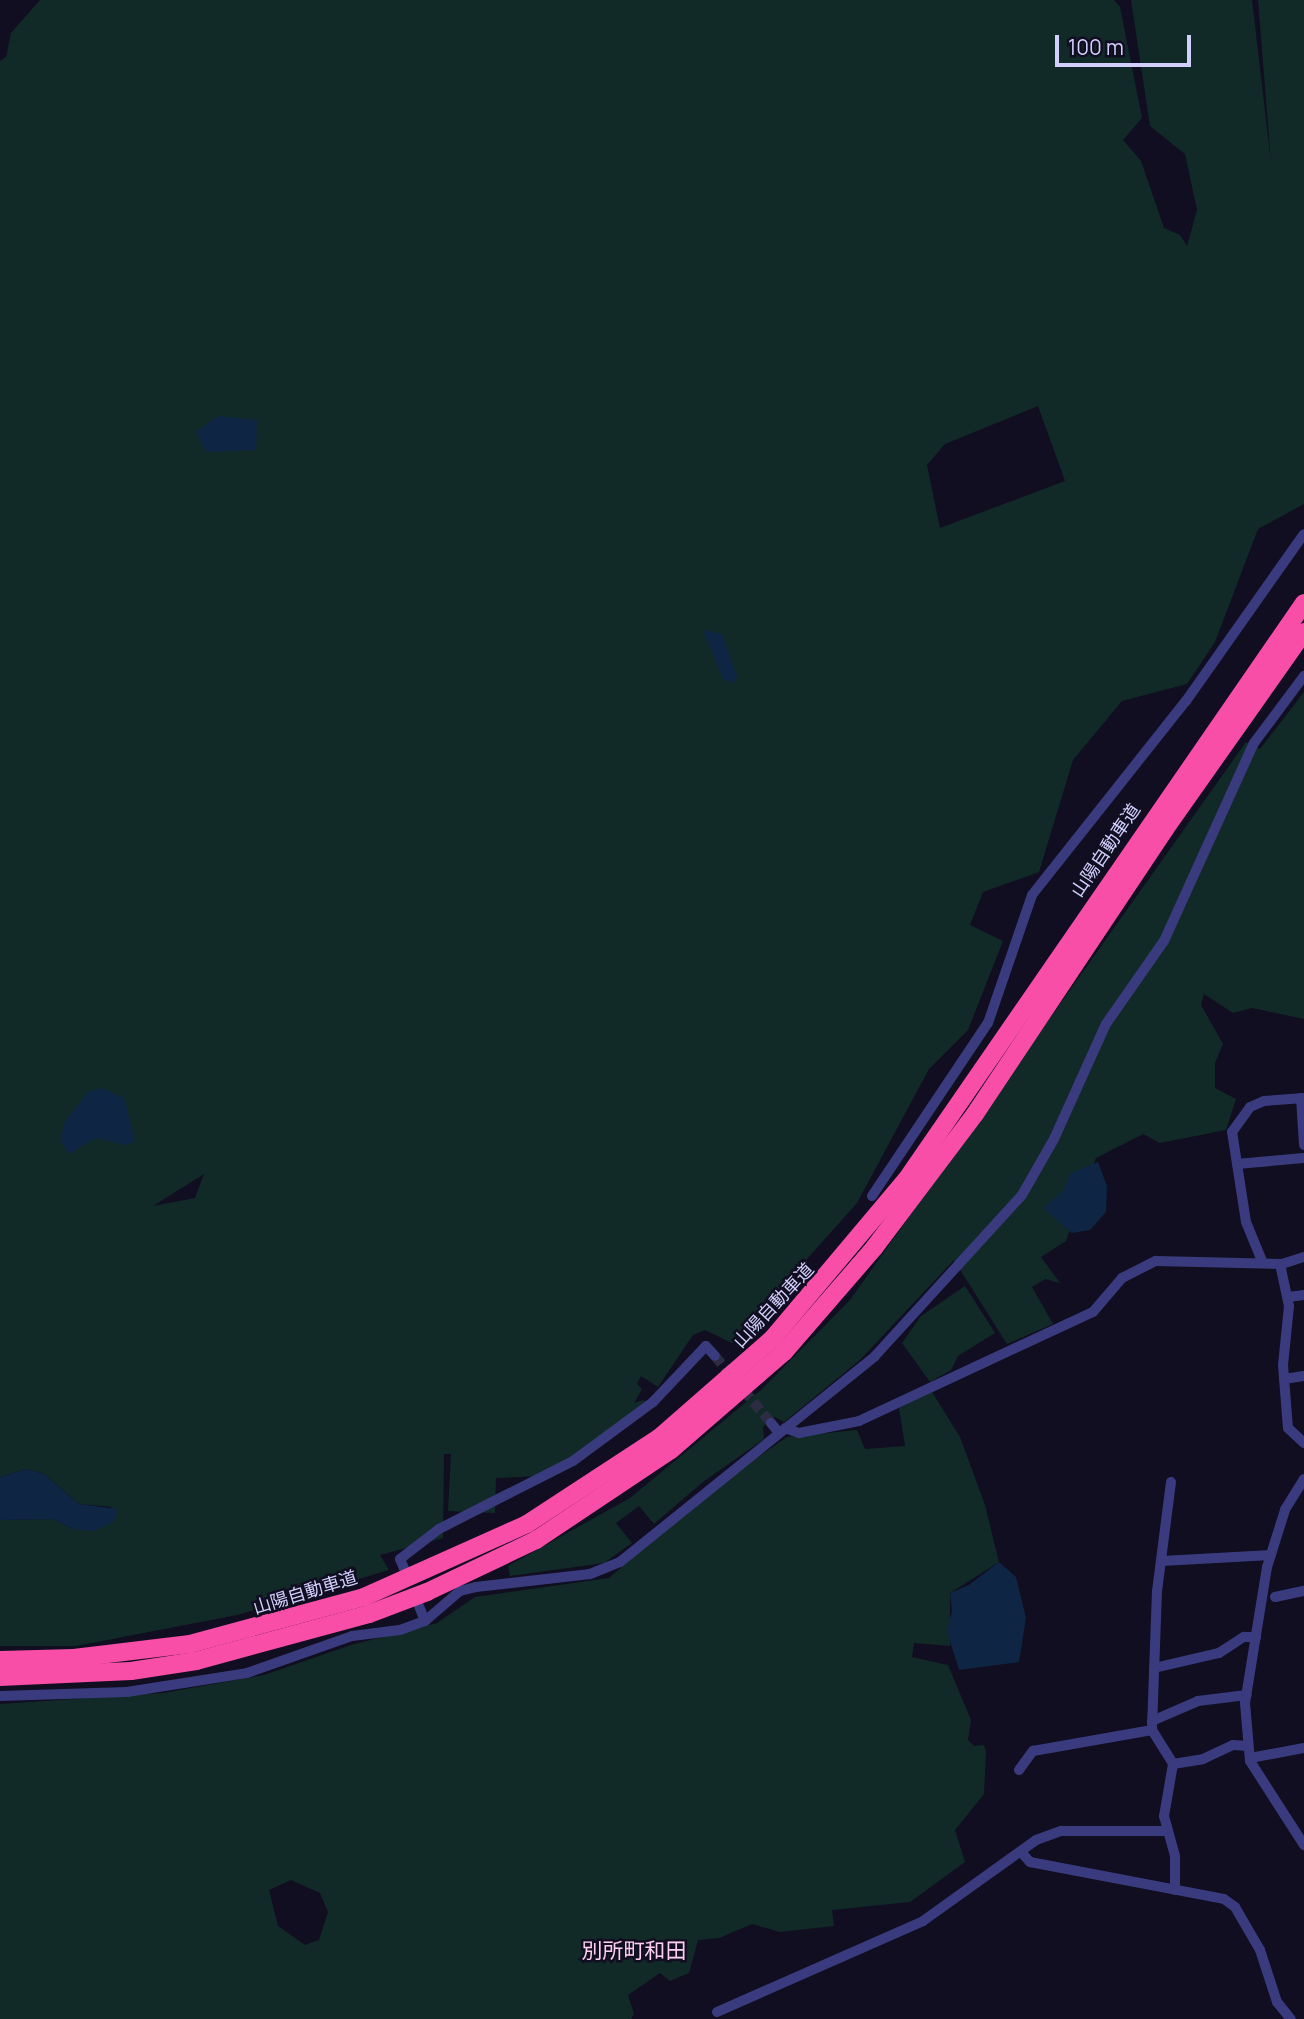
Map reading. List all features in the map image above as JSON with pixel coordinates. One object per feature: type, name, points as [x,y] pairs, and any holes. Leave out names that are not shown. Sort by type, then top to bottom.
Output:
[{"type":"highway","points":[[1221,719],[1304,592]]},
{"type":"highway","name":"山陽自動車道","points":[[0,1660],[74,1658],[190,1644],[364,1597],[527,1524],[660,1437],[772,1339],[906,1180],[1221,719],[1304,603]]},
{"type":"highway","points":[[0,1677],[131,1671],[196,1661],[369,1614],[427,1592],[536,1540],[671,1450],[784,1352],[881,1239],[975,1114],[1304,632]]},
{"type":"highway","points":[[1286,656],[1304,642]]},
{"type":"street","points":[[872,1196],[988,1023],[1032,895],[1186,701],[1304,534]]},
{"type":"street","points":[[0,1696],[173,1687],[247,1673],[352,1636],[400,1630],[425,1621],[460,1591],[609,1569],[782,1431],[899,1333],[1022,1195],[1054,1139],[1106,1024],[1164,941],[1254,743],[1304,676]]},
{"type":"street","points":[[1262,1261],[1246,1222],[1232,1132],[1238,1117],[1264,1101],[1303,1098],[1304,1145]]},
{"type":"street","points":[[1237,1164],[1304,1158]]},
{"type":"street","points":[[771,1423],[782,1431],[799,1433],[859,1422],[1093,1312],[1122,1278],[1156,1261],[1178,1259],[1233,1265],[1262,1261],[1280,1264],[1304,1257]]},
{"type":"street","points":[[1280,1264],[1288,1297],[1284,1379],[1288,1427],[1304,1443]]},
{"type":"street","points":[[1288,1297],[1304,1295]]},
{"type":"street","points":[[406,1573],[400,1559],[439,1529],[573,1461],[653,1402],[706,1346],[715,1356]]},
{"type":"street","points":[[1284,1379],[1304,1376]]},
{"type":"street","points":[[1304,1479],[1285,1510],[1270,1555],[1247,1695],[1250,1758],[1304,1845]]},
{"type":"street","points":[[1171,1482],[1162,1561],[1152,1725],[1173,1764],[1165,1831],[1175,1856],[1175,1890]]},
{"type":"street","points":[[1162,1561],[1270,1555]]},
{"type":"street","points":[[1275,1597],[1304,1591]]},
{"type":"street","points":[[419,1606],[425,1621]]},
{"type":"street","points":[[1154,1668],[1219,1653],[1244,1637],[1256,1637]]},
{"type":"street","points":[[1019,1770],[1033,1751],[1152,1725],[1198,1701],[1247,1695]]},
{"type":"street","points":[[1173,1764],[1203,1759],[1233,1745],[1248,1746]]},
{"type":"street","points":[[1250,1758],[1304,1748]]},
{"type":"street","points":[[717,2012],[923,1922],[1021,1853],[1061,1831],[1165,1831]]},
{"type":"street","points":[[1021,1853],[1030,1862],[1224,1899],[1235,1907],[1260,1950],[1277,2002],[1291,2019]]},
{"type":"green space","points":[[40,0],[1114,0],[1120,7],[1142,118],[1123,140],[1141,161],[1164,228],[1180,235],[1187,246],[1197,210],[1185,154],[1150,126],[1131,0],[1252,0],[1271,162],[1258,0],[1304,0],[1304,504],[1258,529],[1215,642],[1187,684],[1122,701],[1073,760],[1039,872],[983,892],[970,925],[1003,941],[968,1030],[929,1069],[857,1203],[732,1343],[705,1330],[693,1335],[658,1387],[641,1376],[637,1384],[642,1389],[634,1403],[644,1400],[647,1405],[611,1434],[541,1476],[496,1478],[495,1513],[448,1511],[451,1454],[444,1454],[443,1538],[380,1555],[389,1570],[237,1615],[76,1646],[0,1646],[0,1520],[54,1519],[73,1529],[112,1507],[79,1504],[44,1474],[26,1469],[0,1477],[0,61],[6,57],[11,33]],"holes":[[[1038,406],[1065,481],[940,528],[927,465],[945,444]],[[204,1174],[195,1198],[153,1206]]]},
{"type":"green space","points":[[1304,692],[1304,1019],[1252,1008],[1233,1013],[1204,994],[1201,1005],[1223,1044],[1215,1063],[1215,1088],[1236,1099],[1226,1130],[1160,1143],[1143,1134],[1096,1158],[1066,1241],[1041,1257],[1060,1283],[1045,1279],[1032,1287],[1053,1324],[1007,1344],[954,1260],[860,1360],[784,1422],[775,1417],[763,1427],[764,1439],[703,1482],[654,1524],[639,1506],[616,1523],[632,1543],[604,1563],[510,1576],[508,1566],[630,1498],[762,1389],[850,1300],[1246,742],[1260,749]]},
{"type":"green space","points":[[965,1286],[995,1333],[958,1356],[951,1370],[930,1382],[902,1343],[921,1316]]},
{"type":"green space","points":[[932,1392],[960,1437],[985,1505],[999,1562],[950,1593],[950,1646],[914,1643],[912,1657],[948,1665],[971,1720],[968,1740],[974,1746],[984,1745],[986,1752],[984,1794],[955,1830],[965,1862],[910,1902],[832,1910],[834,1926],[780,1932],[752,1924],[719,1938],[698,1940],[689,1973],[670,1981],[660,1973],[628,1995],[634,2014],[631,2019],[0,2019],[0,1704],[163,1693],[264,1675],[351,1645],[437,1623],[475,1597],[609,1578],[715,1487],[787,1437],[857,1430],[865,1449],[905,1446],[899,1408]],"holes":[[[291,1880],[320,1893],[328,1912],[319,1940],[305,1945],[278,1926],[269,1890]]]},
{"type":"water","points":[[218,416],[257,420],[256,450],[206,452],[196,432]]},
{"type":"water","points":[[703,630],[722,634],[737,677],[733,683],[723,679]]},
{"type":"water","points":[[102,1088],[124,1098],[135,1141],[126,1145],[96,1138],[69,1154],[61,1141],[64,1123],[88,1092]]},
{"type":"water","points":[[1098,1162],[1107,1186],[1106,1212],[1090,1230],[1072,1233],[1043,1208],[1063,1191],[1071,1173]]},
{"type":"water","points":[[26,1469],[44,1474],[79,1504],[118,1509],[114,1522],[94,1531],[73,1529],[54,1519],[0,1520],[0,1477]]},
{"type":"water","points":[[999,1562],[1016,1577],[1026,1618],[1019,1662],[959,1670],[947,1632],[952,1611],[950,1593],[969,1585]]},
{"type":"tunnel","points":[[715,1356],[771,1423]]},
{"type":"district","name":"別所町和田","points":[[634,1950]]}]
